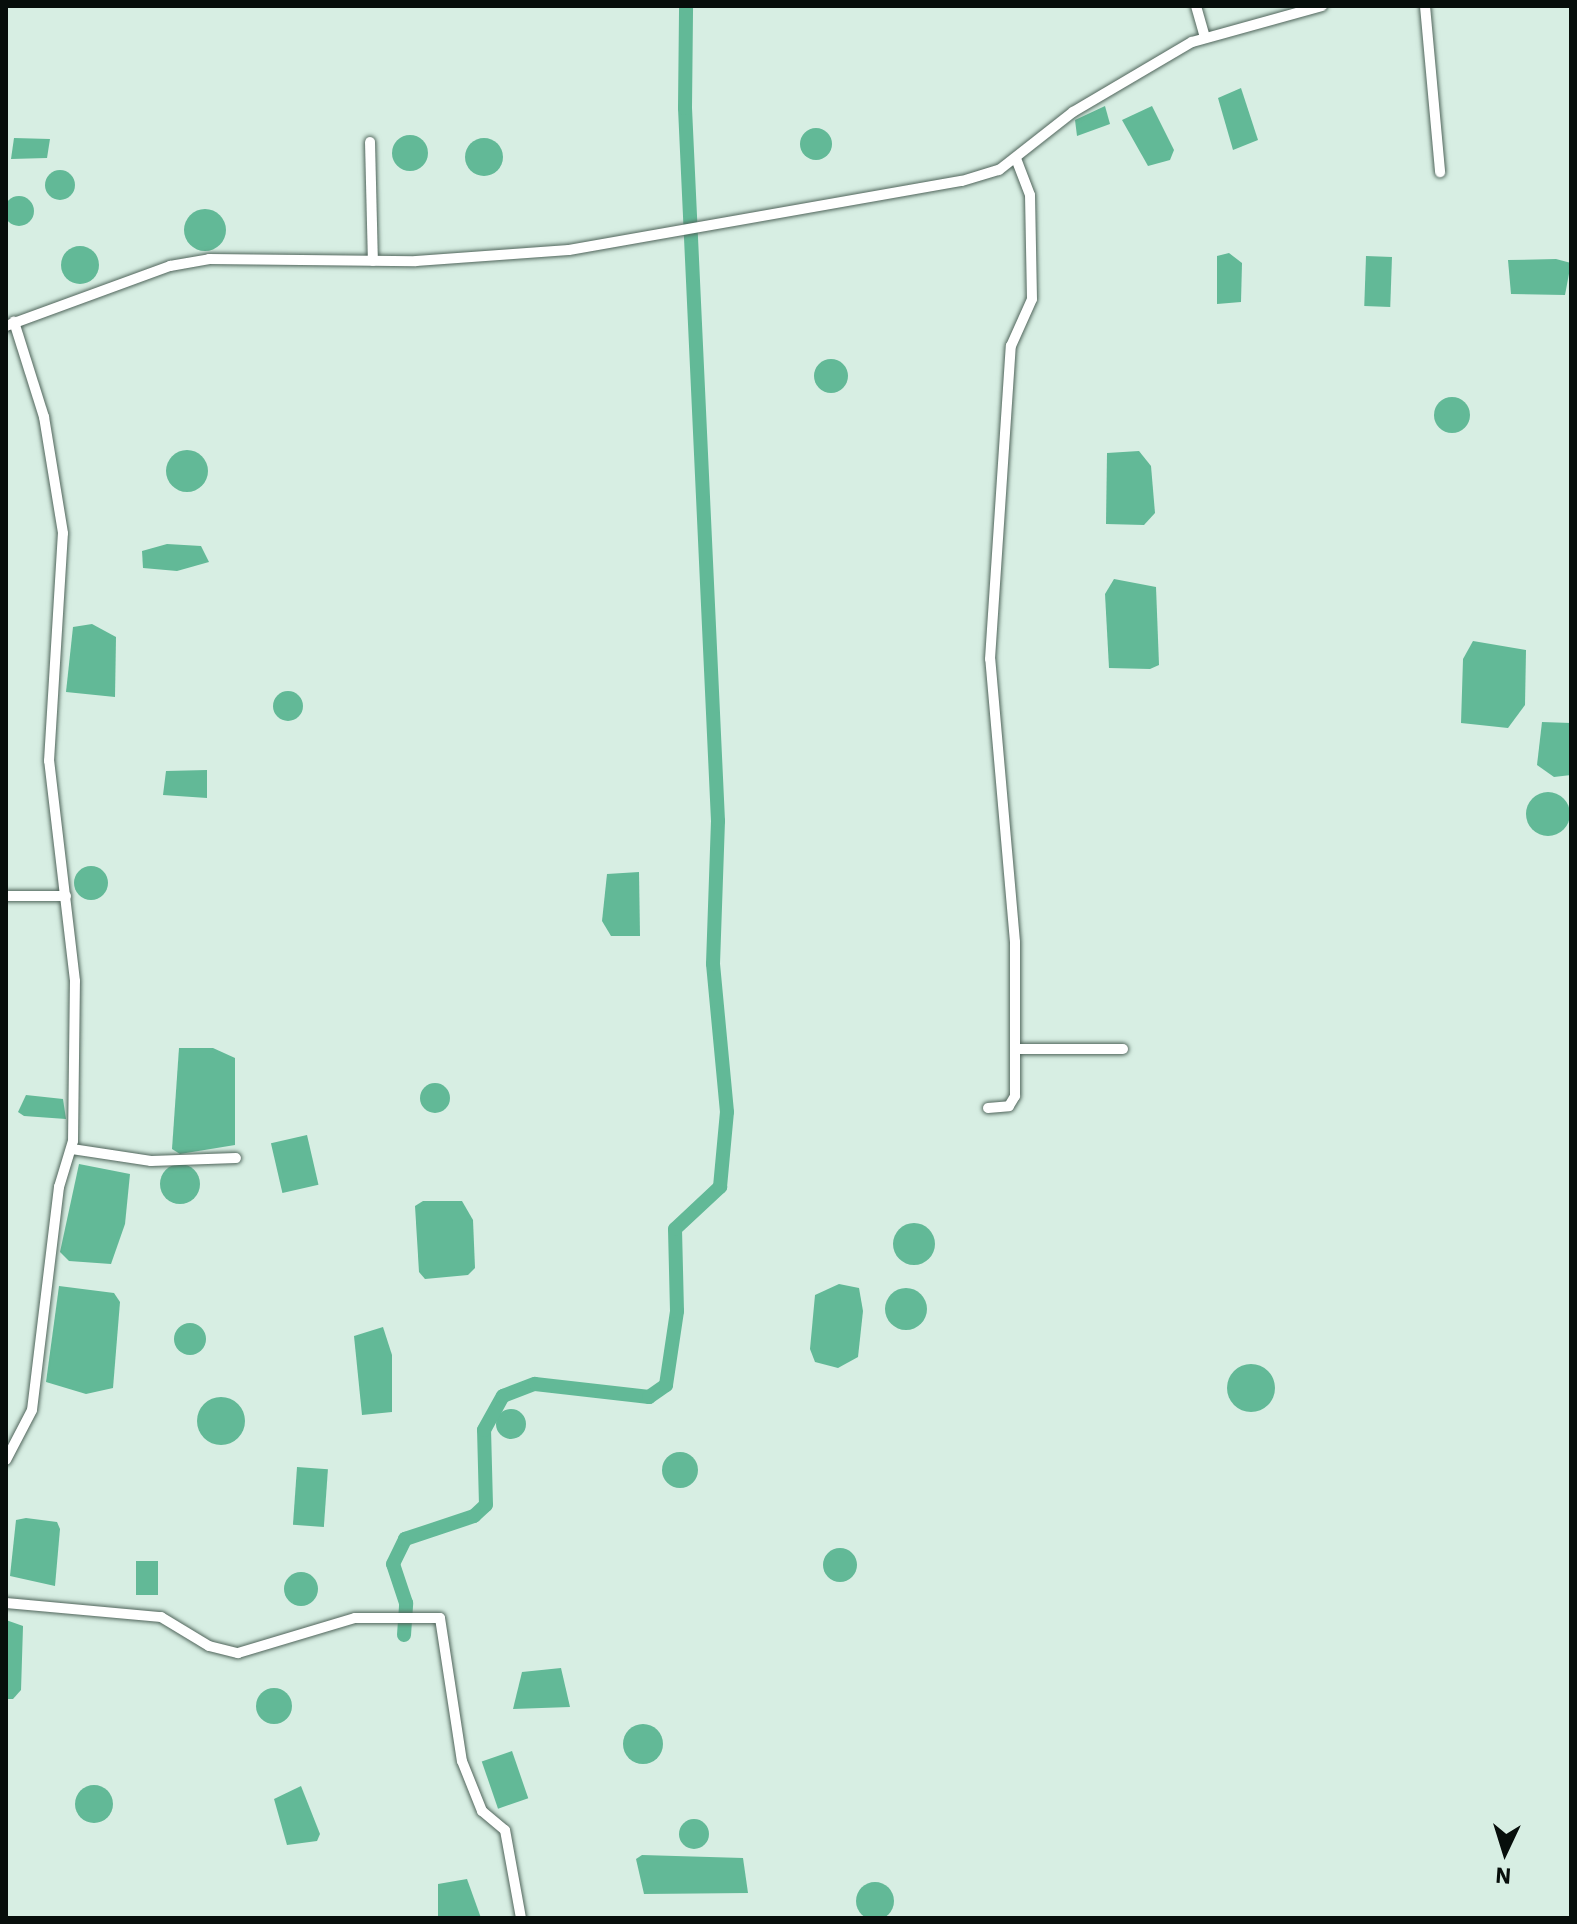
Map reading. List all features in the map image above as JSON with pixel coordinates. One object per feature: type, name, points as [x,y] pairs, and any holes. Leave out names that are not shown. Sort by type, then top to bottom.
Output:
[{"type":"street","points":[[1196,6],[1205,38]]},
{"type":"street","points":[[6,1460],[32,1410],[59,1187],[72,1149],[74,953],[49,761],[63,533],[44,417],[10,324],[209,259],[373,261],[569,250],[709,229],[962,181],[1016,159],[1073,112],[1205,38],[1322,6]]},
{"type":"street","points":[[1425,6],[1440,172]]},
{"type":"street","points":[[370,142],[373,261]]},
{"type":"street","points":[[988,1108],[1013,1103],[1016,1049],[1015,942],[990,659],[1011,346],[1032,299],[1030,195],[1016,159]]},
{"type":"street","points":[[6,896],[66,896]]},
{"type":"street","points":[[1016,1049],[1123,1049]]},
{"type":"street","points":[[72,1149],[151,1161],[236,1158]]},
{"type":"street","points":[[6,1603],[161,1617],[238,1653],[333,1623],[390,1615],[421,1614],[443,1625],[462,1761],[482,1811],[505,1830],[521,1918]]},
{"type":"shaded area","points":[[1241,88],[1258,140],[1233,150],[1218,98]]},
{"type":"shaded area","points":[[1105,106],[1110,124],[1077,136],[1075,120]]},
{"type":"shaded area","points":[[1152,106],[1174,150],[1170,160],[1148,166],[1122,120]]},
{"type":"shaded area","points":[[816,128],[827,133],[832,144],[827,155],[816,160],[805,155],[800,144],[805,133]]},
{"type":"shaded area","points":[[410,135],[423,140],[428,153],[423,166],[410,171],[397,166],[392,153],[397,140]]},
{"type":"shaded area","points":[[14,138],[50,139],[47,158],[11,159]]},
{"type":"shaded area","points":[[484,138],[497,144],[503,157],[497,170],[484,176],[471,170],[465,157],[471,144]]},
{"type":"shaded area","points":[[60,170],[71,174],[75,185],[71,196],[60,200],[49,196],[45,185],[49,174]]},
{"type":"shaded area","points":[[19,196],[30,200],[34,211],[30,222],[19,226],[8,222],[4,211],[8,200]]},
{"type":"shaded area","points":[[205,209],[220,215],[226,230],[220,245],[205,251],[190,245],[184,230],[190,215]]},
{"type":"shaded area","points":[[80,246],[94,251],[99,265],[94,279],[80,284],[66,279],[61,265],[66,251]]},
{"type":"shaded area","points":[[1229,253],[1242,263],[1241,302],[1217,304],[1217,256]]},
{"type":"shaded area","points":[[1366,256],[1392,257],[1390,307],[1364,306]]},
{"type":"shaded area","points":[[1556,259],[1571,263],[1565,295],[1511,294],[1508,260]]},
{"type":"shaded area","points":[[831,359],[843,364],[848,376],[843,388],[831,393],[819,388],[814,376],[819,364]]},
{"type":"shaded area","points":[[1452,397],[1465,402],[1470,415],[1465,428],[1452,433],[1439,428],[1434,415],[1439,402]]},
{"type":"shaded area","points":[[187,450],[202,456],[208,471],[202,486],[187,492],[172,486],[166,471],[172,456]]},
{"type":"shaded area","points":[[1139,451],[1151,466],[1155,513],[1144,525],[1106,524],[1107,453]]},
{"type":"shaded area","points":[[167,544],[201,546],[209,562],[177,571],[143,568],[142,551]]},
{"type":"shaded area","points":[[1114,579],[1156,587],[1159,665],[1150,669],[1109,668],[1105,594]]},
{"type":"shaded area","points":[[92,624],[116,637],[115,697],[66,692],[73,627]]},
{"type":"shaded area","points":[[1473,641],[1526,650],[1525,705],[1508,728],[1461,723],[1463,659]]},
{"type":"shaded area","points":[[288,691],[294,692],[302,700],[302,712],[294,720],[288,721],[282,720],[274,712],[273,706],[274,700],[282,692]]},
{"type":"shaded area","points":[[1542,722],[1571,723],[1571,775],[1554,777],[1537,765]]},
{"type":"shaded area","points":[[207,770],[207,798],[163,795],[166,771]]},
{"type":"shaded area","points":[[1548,792],[1564,798],[1570,814],[1564,830],[1548,836],[1532,830],[1526,814],[1532,798]]},
{"type":"shaded area","points":[[91,866],[103,871],[108,883],[103,895],[91,900],[79,895],[74,883],[79,871]]},
{"type":"shaded area","points":[[639,872],[640,936],[611,936],[602,921],[607,874]]},
{"type":"shaded area","points":[[179,1048],[213,1048],[235,1058],[235,1145],[180,1154],[172,1149]]},
{"type":"shaded area","points":[[435,1083],[446,1087],[450,1098],[446,1109],[435,1113],[424,1109],[420,1098],[424,1087]]},
{"type":"shaded area","points":[[26,1095],[63,1099],[66,1119],[24,1116],[18,1112]]},
{"type":"shaded area","points":[[307,1135],[318,1185],[282,1193],[271,1143]]},
{"type":"shaded area","points":[[79,1164],[130,1174],[125,1224],[111,1264],[69,1261],[60,1252]]},
{"type":"shaded area","points":[[180,1164],[194,1170],[200,1184],[194,1198],[180,1204],[166,1198],[160,1184],[166,1170]]},
{"type":"shaded area","points":[[423,1201],[462,1201],[473,1220],[475,1268],[468,1275],[425,1279],[419,1272],[415,1206]]},
{"type":"shaded area","points":[[914,1223],[929,1229],[935,1244],[929,1259],[914,1265],[899,1259],[893,1244],[899,1229]]},
{"type":"shaded area","points":[[839,1284],[859,1288],[863,1311],[858,1357],[838,1368],[815,1362],[810,1349],[815,1295]]},
{"type":"shaded area","points":[[59,1286],[114,1293],[120,1302],[113,1388],[86,1394],[46,1382]]},
{"type":"shaded area","points":[[906,1288],[921,1294],[927,1309],[921,1324],[906,1330],[891,1324],[885,1309],[891,1294]]},
{"type":"shaded area","points":[[190,1323],[201,1328],[206,1339],[201,1350],[190,1355],[179,1350],[174,1339],[179,1328]]},
{"type":"shaded area","points":[[383,1327],[392,1355],[392,1412],[362,1415],[354,1336]]},
{"type":"shaded area","points":[[1251,1364],[1268,1371],[1275,1388],[1268,1405],[1251,1412],[1234,1405],[1227,1388],[1234,1371]]},
{"type":"shaded area","points":[[221,1397],[238,1404],[245,1421],[238,1438],[221,1445],[204,1438],[197,1421],[204,1404]]},
{"type":"shaded area","points":[[511,1409],[522,1413],[526,1424],[522,1435],[511,1439],[500,1435],[496,1424],[500,1413]]},
{"type":"shaded area","points":[[680,1452],[693,1457],[698,1470],[693,1483],[680,1488],[667,1483],[662,1470],[667,1457]]},
{"type":"shaded area","points":[[297,1467],[328,1469],[324,1527],[293,1525]]},
{"type":"shaded area","points":[[26,1518],[57,1522],[60,1529],[55,1586],[10,1576],[16,1520]]},
{"type":"shaded area","points":[[840,1548],[852,1553],[857,1565],[852,1577],[840,1582],[828,1577],[823,1565],[828,1553]]},
{"type":"shaded area","points":[[136,1561],[158,1561],[158,1595],[136,1595]]},
{"type":"shaded area","points":[[301,1572],[313,1577],[318,1589],[313,1601],[301,1606],[289,1601],[284,1589],[289,1577]]},
{"type":"shaded area","points":[[6,1620],[23,1626],[21,1690],[13,1699],[6,1699]]},
{"type":"shaded area","points":[[561,1668],[570,1707],[513,1709],[522,1672]]},
{"type":"shaded area","points":[[274,1688],[287,1693],[292,1706],[287,1719],[274,1724],[261,1719],[256,1706],[261,1693]]},
{"type":"shaded area","points":[[643,1724],[657,1730],[663,1744],[657,1758],[643,1764],[629,1758],[623,1744],[629,1730]]},
{"type":"shaded area","points":[[512,1751],[528,1798],[498,1809],[482,1761]]},
{"type":"shaded area","points":[[94,1785],[108,1790],[113,1804],[108,1818],[94,1823],[80,1818],[75,1804],[80,1790]]},
{"type":"shaded area","points":[[301,1786],[320,1834],[317,1841],[287,1845],[274,1799]]},
{"type":"shaded area","points":[[694,1819],[700,1820],[708,1828],[708,1840],[700,1848],[694,1849],[688,1848],[680,1840],[679,1834],[680,1828],[688,1820]]},
{"type":"shaded area","points":[[642,1855],[743,1858],[748,1893],[644,1894],[636,1859]]},
{"type":"shaded area","points":[[467,1879],[481,1918],[438,1918],[438,1884]]},
{"type":"shaded area","points":[[875,1882],[889,1887],[894,1901],[889,1915],[875,1920],[861,1915],[856,1901],[861,1887]]},
{"type":"waterway","points":[[404,1635],[406,1603],[393,1564],[405,1539],[474,1516],[486,1505],[484,1430],[503,1396],[535,1384],[649,1397],[666,1385],[677,1311],[675,1229],[720,1187],[727,1112],[713,964],[718,821],[685,108],[686,6]]}]
